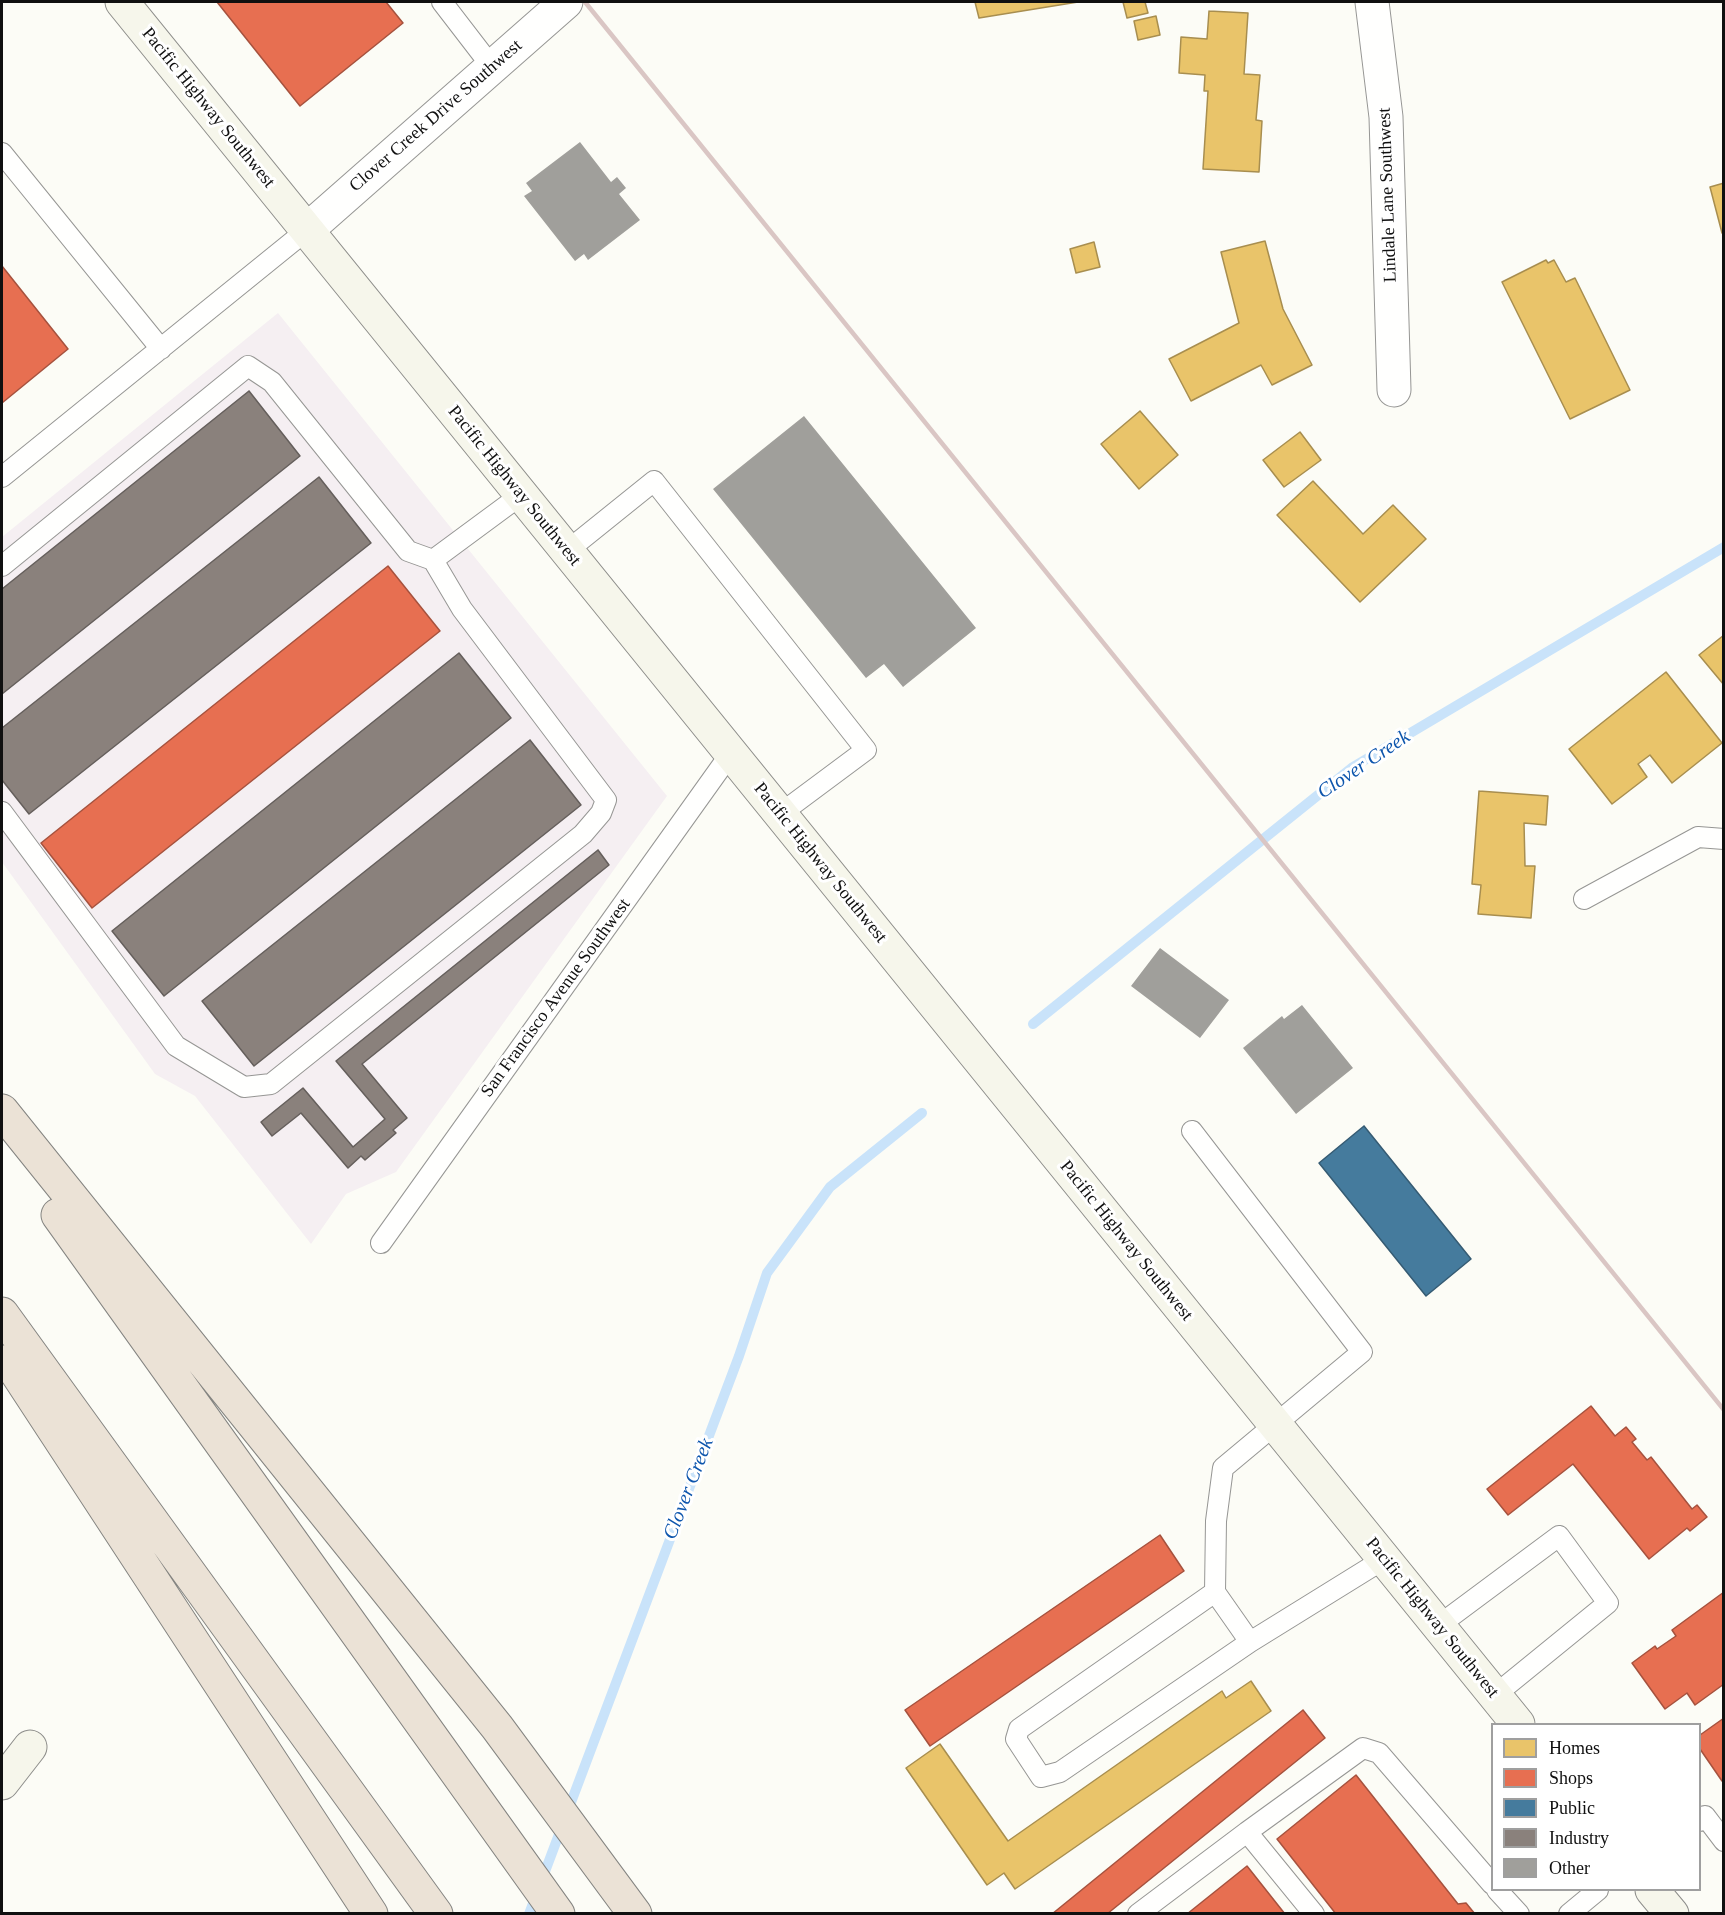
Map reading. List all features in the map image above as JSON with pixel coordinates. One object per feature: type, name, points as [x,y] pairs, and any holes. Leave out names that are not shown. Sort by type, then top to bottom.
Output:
[{"type":"highway","points":[[2,1112],[497,1727],[635,1914]]},
{"type":"highway","points":[[2,1135],[558,1914]]},
{"type":"highway","points":[[2,1314],[430,1905]]},
{"type":"highway","points":[[2,1349],[371,1914]]},
{"type":"street","name":"Pacific Highway Southwest","points":[[122,2],[1516,1723]]},
{"type":"street","name":"Clover Creek Drive Southwest","points":[[307,230],[566,2]]},
{"type":"street","name":"Lindale Lane Southwest","points":[[1372,2],[1386,117],[1394,390]]},
{"type":"street","points":[[2,1783],[30,1747]]},
{"type":"street","points":[[1653,1891],[1671,1914]]},
{"type":"lane","points":[[442,2],[492,67]]},
{"type":"lane","points":[[2,153],[161,348]]},
{"type":"lane","points":[[2,477],[307,230]]},
{"type":"lane","points":[[2,566],[248,366],[272,382],[408,550],[433,560],[462,609],[606,800],[601,813],[584,834],[271,1084],[244,1087],[176,1046],[2,812]]},
{"type":"lane","points":[[567,551],[654,481],[866,750],[780,814]]},
{"type":"lane","points":[[433,560],[521,495]]},
{"type":"lane","name":"San Francisco Avenue Southwest","points":[[381,1243],[730,753]]},
{"type":"lane","points":[[1584,898],[1698,837],[1724,839]]},
{"type":"lane","points":[[1192,1131],[1362,1352],[1274,1423],[1223,1468],[1216,1521],[1215,1592],[1250,1642]]},
{"type":"lane","points":[[1438,1626],[1559,1536],[1608,1603],[1495,1695]]},
{"type":"lane","points":[[1215,1592],[1018,1729],[1016,1739],[1041,1777],[1060,1772],[1250,1642],[1384,1560]]},
{"type":"lane","points":[[1138,1914],[1362,1748],[1379,1753],[1491,1883]]},
{"type":"lane","points":[[1701,1820],[1705,1816],[1724,1840]]},
{"type":"lane","points":[[1247,1832],[1314,1914]]},
{"type":"lane","points":[[1498,1891],[1519,1914]]},
{"type":"lane","points":[[1569,1914],[1597,1891]]},
{"type":"shaded area","points":[[278,313],[667,796],[396,1172],[346,1194],[311,1244],[195,1096],[155,1074],[2,862],[2,537]]},
{"type":"building: Homes","points":[[975,2],[1078,2],[979,18]]},
{"type":"building: Homes","points":[[1123,2],[1145,2],[1148,13],[1127,18]]},
{"type":"building: Homes","points":[[1209,11],[1248,13],[1244,74],[1260,75],[1256,120],[1262,121],[1259,172],[1203,169],[1208,91],[1204,91],[1205,75],[1179,73],[1181,37],[1207,39]]},
{"type":"building: Homes","points":[[1156,16],[1160,35],[1138,40],[1134,21]]},
{"type":"building: Homes","points":[[1724,183],[1724,233],[1722,233],[1710,187]]},
{"type":"building: Homes","points":[[1265,241],[1283,309],[1312,365],[1272,385],[1261,365],[1191,401],[1169,359],[1239,323],[1221,252]]},
{"type":"building: Homes","points":[[1094,242],[1100,267],[1076,273],[1070,249]]},
{"type":"building: Homes","points":[[1546,260],[1548,263],[1554,260],[1566,282],[1575,278],[1630,390],[1570,419],[1502,282]]},
{"type":"building: Homes","points":[[1140,411],[1178,455],[1139,489],[1101,444]]},
{"type":"building: Homes","points":[[1300,432],[1321,460],[1284,487],[1263,460]]},
{"type":"building: Homes","points":[[1313,481],[1363,534],[1393,505],[1426,539],[1360,602],[1277,515]]},
{"type":"building: Homes","points":[[1724,635],[1724,685],[1699,655]]},
{"type":"building: Homes","points":[[1666,672],[1722,743],[1672,783],[1650,755],[1638,764],[1647,777],[1612,804],[1569,749]]},
{"type":"building: Homes","points":[[1479,791],[1548,796],[1546,825],[1524,823],[1525,866],[1535,866],[1531,918],[1478,914],[1481,885],[1472,884]]},
{"type":"building: Homes","points":[[1251,1681],[1271,1711],[1015,1889],[1004,1873],[987,1885],[906,1768],[940,1744],[1008,1841],[1222,1691],[1226,1698]]},
{"type":"building: Shops","points":[[217,2],[386,2],[403,23],[300,106]]},
{"type":"building: Shops","points":[[2,266],[68,349],[2,403]]},
{"type":"building: Shops","points":[[388,566],[440,631],[92,908],[41,843]]},
{"type":"building: Shops","points":[[1591,1406],[1615,1436],[1626,1427],[1636,1439],[1632,1442],[1647,1460],[1651,1457],[1692,1509],[1697,1505],[1707,1517],[1690,1531],[1687,1528],[1649,1559],[1573,1464],[1508,1515],[1487,1489]]},
{"type":"building: Shops","points":[[1160,1535],[1184,1571],[930,1746],[905,1710]]},
{"type":"building: Shops","points":[[1724,1592],[1724,1684],[1695,1705],[1687,1693],[1665,1709],[1632,1663],[1655,1646],[1657,1649],[1676,1636],[1672,1630]]},
{"type":"building: Shops","points":[[1303,1710],[1325,1738],[1107,1914],[1052,1914]]},
{"type":"building: Shops","points":[[1724,1718],[1724,1780],[1722,1781],[1701,1750],[1701,1734]]},
{"type":"building: Shops","points":[[1356,1775],[1458,1904],[1466,1903],[1475,1914],[1336,1914],[1277,1839]]},
{"type":"building: Shops","points":[[1247,1866],[1285,1914],[1187,1914]]},
{"type":"building: Public","points":[[1364,1126],[1471,1259],[1426,1296],[1319,1163]]},
{"type":"building: Industry","points":[[249,391],[300,456],[2,694],[2,589]]},
{"type":"building: Industry","points":[[319,477],[371,543],[29,814],[2,780],[2,728]]},
{"type":"building: Industry","points":[[459,653],[511,718],[164,996],[112,931]]},
{"type":"building: Industry","points":[[530,740],[581,805],[254,1066],[202,1001]]},
{"type":"building: Industry","points":[[598,850],[609,865],[362,1064],[407,1118],[393,1130],[396,1133],[365,1160],[361,1156],[348,1168],[301,1113],[272,1136],[261,1122],[303,1088],[353,1147],[385,1119],[336,1061]]},
{"type":"building: Other","points":[[580,142],[611,182],[617,177],[626,188],[619,194],[640,220],[588,260],[584,254],[575,261],[524,196],[532,191],[526,183]]},
{"type":"building: Other","points":[[804,416],[976,628],[903,687],[884,664],[866,678],[713,489]]},
{"type":"building: Other","points":[[1160,948],[1229,1000],[1200,1038],[1131,986]]},
{"type":"building: Other","points":[[1302,1005],[1353,1068],[1296,1114],[1243,1048],[1282,1016],[1284,1019]]},
{"type":"waterway","name":"Clover Creek","points":[[1033,1024],[1353,767],[1724,547]]},
{"type":"waterway","name":"Clover Creek","points":[[529,1914],[739,1356],[767,1273],[830,1187],[922,1113]]},
{"type":"railway","points":[[585,2],[1724,1410]]}]
